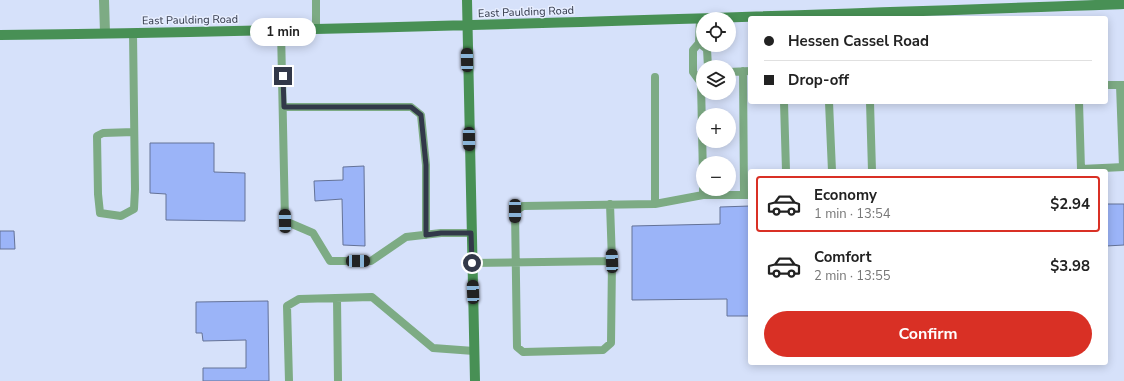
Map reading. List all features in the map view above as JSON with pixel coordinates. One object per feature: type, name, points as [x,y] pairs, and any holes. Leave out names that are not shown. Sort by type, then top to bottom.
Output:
[{"type":"main road","points":[[467,0],[475,381]]},
{"type":"main road","name":"East Paulding Road","points":[[785,16],[1124,4]]},
{"type":"main road","name":"East Paulding Road","points":[[736,18],[748,17]]},
{"type":"main road","name":"East Paulding Road","points":[[0,35],[281,30],[696,19]]},
{"type":"street","points":[[104,0],[105,34]]},
{"type":"lane","points":[[316,0],[316,28]]},
{"type":"lane","points":[[281,30],[284,107],[285,221],[313,233],[330,261],[371,261],[406,237],[441,233],[471,233]]},
{"type":"lane","points":[[133,33],[135,188],[134,208],[121,216],[100,213],[98,194],[97,136],[103,133],[134,132]]},
{"type":"lane","points":[[696,46],[693,50],[693,72],[696,75]]},
{"type":"lane","points":[[736,72],[746,71],[747,195],[736,194]]},
{"type":"lane","points":[[655,77],[655,204]]},
{"type":"lane","points":[[1079,104],[1081,169],[1124,167],[1122,85],[1108,85]]},
{"type":"lane","points":[[702,100],[703,156]]},
{"type":"lane","points":[[784,104],[786,169]]},
{"type":"lane","points":[[829,104],[832,169]]},
{"type":"lane","points":[[870,104],[872,169]]},
{"type":"lane","points":[[284,107],[411,107],[421,115],[426,165],[426,235]]},
{"type":"lane","points":[[610,204],[612,261],[611,343],[603,350],[523,352],[517,347],[514,262],[515,211],[523,206],[610,204],[655,204],[696,194]]},
{"type":"lane","points":[[472,263],[612,261]]},
{"type":"lane","points":[[289,381],[287,306],[299,299],[372,297],[433,348],[474,351]]},
{"type":"lane","points":[[337,298],[338,381]]},
{"type":"building","points":[[150,143],[214,143],[214,172],[245,173],[245,221],[166,220],[166,194],[150,193]]},
{"type":"building","points":[[364,166],[365,246],[343,245],[342,199],[315,201],[314,181],[343,180],[343,167]]},
{"type":"building","points":[[1108,204],[1124,204],[1124,245],[1108,246]]},
{"type":"building","points":[[748,206],[748,316],[727,316],[727,299],[632,300],[632,226],[720,224],[720,207]]},
{"type":"building","points":[[0,231],[14,231],[15,249],[0,249]]},
{"type":"building","points":[[268,301],[269,381],[203,381],[203,368],[246,368],[246,340],[203,341],[202,333],[196,333],[196,302]]},
{"type":"route","points":[[283,76],[284,107],[411,107],[421,115],[426,165],[426,235],[441,233],[471,233],[472,263]]}]
